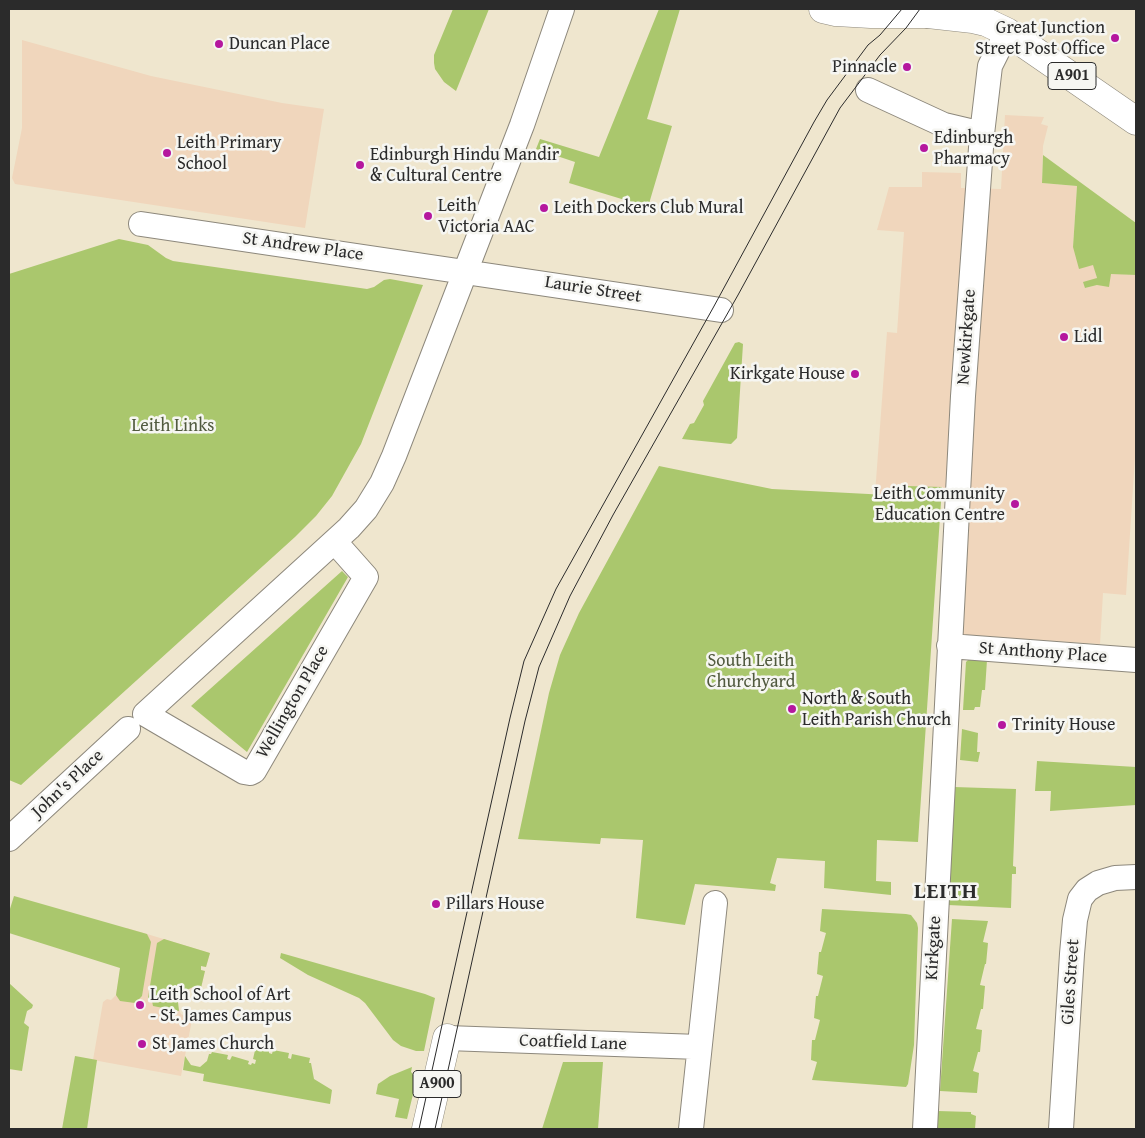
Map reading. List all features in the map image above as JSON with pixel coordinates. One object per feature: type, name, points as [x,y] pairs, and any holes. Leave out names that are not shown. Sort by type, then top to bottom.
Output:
[{"type":"main road","points":[[823,9],[861,14],[897,15],[929,11]]},
{"type":"main road","name":"A901","points":[[929,11],[969,13],[1007,32],[1136,121]]},
{"type":"main road","name":"A900","points":[[426,1129],[447,1038]]},
{"type":"street","name":"Wellington Place","points":[[335,542],[366,577],[254,771],[250,773],[244,772],[144,714],[335,542],[366,509],[382,483],[522,125],[562,9]]},
{"type":"street","name":"Newkirkgate","points":[[950,646],[963,396],[982,134],[990,66],[1007,32]]},
{"type":"street","points":[[868,90],[944,125],[982,134]]},
{"type":"street","name":"St Andrew Place","points":[[141,224],[465,271]]},
{"type":"street","name":"Laurie Street","points":[[465,271],[721,310]]},
{"type":"street","name":"St Anthony Place","points":[[950,646],[1136,660]]},
{"type":"street","name":"Kirkgate","points":[[925,1129],[950,646]]},
{"type":"street","name":"John's Place","points":[[9,839],[128,729]]},
{"type":"street","name":"Giles Street","points":[[1061,1129],[1072,954],[1075,920],[1079,904],[1087,890],[1098,883],[1115,878],[1136,877]]},
{"type":"street","points":[[691,1129],[715,903]]},
{"type":"street","name":"Coatfield Lane","points":[[447,1038],[699,1047]]},
{"type":"shaded area","name":"Leith Primary School","points":[[22,40],[151,76],[282,103],[324,109],[305,228],[15,184],[12,178],[22,128]]},
{"type":"shaded area","points":[[1005,115],[1044,117],[1041,124],[1048,126],[1043,146],[1042,183],[1077,186],[1073,247],[1094,265],[1097,279],[1085,288],[1097,285],[1110,273],[1136,275],[1136,442],[1126,595],[1103,593],[1100,644],[960,635],[958,490],[909,486],[908,496],[875,494],[887,332],[897,333],[904,232],[877,230],[889,187],[922,187],[922,172],[961,173],[961,188],[1001,189]]},
{"type":"shaded area","name":"Leith School of Art - St. James Campus","points":[[127,928],[210,953],[206,967],[201,966],[201,970],[205,971],[201,988],[188,989],[183,992],[178,1002],[181,1014],[192,1020],[181,1076],[93,1060],[103,1002],[107,999],[111,1000],[116,995]]},
{"type":"green space","points":[[453,9],[489,9],[456,91],[444,82],[435,69],[434,63],[434,55]]},
{"type":"green space","points":[[659,9],[680,9],[647,119],[672,126],[648,207],[569,183],[575,162],[536,149],[540,139],[599,157]]},
{"type":"green space","points":[[1043,155],[1136,223],[1136,275],[1111,274],[1109,287],[1097,285],[1085,288],[1083,282],[1097,278],[1093,265],[1079,269],[1073,247],[1077,186],[1042,183]]},
{"type":"green space","name":"Leith Links","points":[[119,239],[148,245],[173,261],[367,289],[390,279],[423,285],[361,444],[332,496],[316,516],[21,785],[9,780],[9,274]]},
{"type":"green space","points":[[735,343],[743,344],[737,438],[731,444],[682,439],[704,405],[703,401]]},
{"type":"green space","name":"South Leith Churchyard","points":[[659,466],[772,489],[907,496],[908,486],[942,487],[918,842],[877,840],[876,881],[891,882],[891,895],[824,888],[825,861],[777,858],[770,883],[776,885],[775,891],[695,884],[685,925],[636,918],[643,840],[601,838],[600,844],[518,839],[549,693],[560,655],[579,613]]},
{"type":"green space","points":[[342,571],[348,577],[247,752],[191,706]]},
{"type":"green space","points":[[969,659],[987,660],[985,690],[982,690],[980,707],[975,707],[974,710],[963,710],[966,662]]},
{"type":"green space","points":[[962,729],[978,733],[977,752],[980,752],[978,762],[960,760]]},
{"type":"green space","points":[[1037,761],[1136,767],[1136,805],[1050,811],[1051,791],[1035,791]]},
{"type":"green space","points":[[954,787],[1016,789],[1013,866],[1016,867],[1016,874],[1012,874],[1011,908],[948,905]]},
{"type":"green space","points":[[14,896],[147,934],[151,942],[142,996],[135,1003],[120,1001],[116,995],[120,968],[9,933],[9,912]]},
{"type":"green space","points":[[822,909],[906,914],[911,915],[917,923],[914,1045],[906,1087],[812,1080],[817,1062],[811,1060],[812,1040],[815,1040],[820,1020],[814,1018],[816,996],[818,996],[823,976],[817,974],[819,952],[821,952],[826,933],[820,931]]},
{"type":"green space","points":[[952,919],[988,921],[983,942],[988,943],[986,964],[980,985],[985,986],[983,1009],[981,1009],[976,1029],[982,1030],[980,1052],[978,1052],[973,1071],[979,1073],[977,1093],[940,1091]]},
{"type":"green space","points":[[164,939],[210,953],[206,967],[201,966],[201,970],[205,971],[201,988],[193,987],[183,992],[178,1002],[179,1011],[153,1006],[152,1001],[148,998],[157,943]]},
{"type":"green space","points":[[281,953],[435,998],[424,1051],[416,1051],[401,1046],[393,1040],[365,1003],[359,998],[308,975],[280,958]]},
{"type":"green space","points":[[9,983],[33,1005],[27,1011],[24,1023],[29,1027],[22,1071],[9,1069]]},
{"type":"green space","points":[[256,1046],[269,1049],[269,1053],[272,1054],[273,1050],[289,1053],[288,1058],[291,1059],[292,1054],[310,1058],[309,1063],[311,1063],[314,1079],[332,1090],[330,1104],[203,1081],[204,1074],[183,1070],[185,1056],[191,1065],[200,1067],[207,1061],[209,1054],[212,1052],[228,1055],[227,1059],[230,1060],[232,1056],[249,1061],[248,1064],[255,1064],[256,1060],[253,1059]]},
{"type":"green space","points":[[75,1056],[97,1060],[87,1129],[62,1129]]},
{"type":"green space","points":[[563,1062],[603,1062],[598,1129],[542,1129]]},
{"type":"green space","points":[[412,1067],[411,1072],[417,1078],[407,1119],[395,1117],[399,1099],[376,1094],[378,1084],[390,1076]]},
{"type":"green space","points":[[938,1111],[971,1112],[971,1114],[976,1116],[975,1129],[937,1129]]},
{"type":"tram line","points":[[419,1129],[524,661],[556,589],[713,308],[814,122],[827,100],[868,45],[880,35],[902,9]]},
{"type":"tram line","points":[[435,1129],[525,721],[539,667],[570,596],[613,515],[738,295],[840,108],[880,55],[906,28],[920,9]]},
{"type":"place","name":"Great Junction Street Post Office","points":[[1115,38]]},
{"type":"place","name":"Duncan Place","points":[[219,44]]},
{"type":"place","name":"Pinnacle","points":[[907,67]]},
{"type":"place","name":"Edinburgh Pharmacy","points":[[924,148]]},
{"type":"place","name":"Leith Primary School","points":[[167,153]]},
{"type":"place","name":"Edinburgh Hindu Mandir & Cultural Centre","points":[[360,165]]},
{"type":"place","name":"Leith Dockers Club Mural","points":[[544,208]]},
{"type":"place","name":"Leith Victoria AAC","points":[[428,216]]},
{"type":"place","name":"Lidl","points":[[1064,337]]},
{"type":"place","name":"Kirkgate House","points":[[855,374]]},
{"type":"place","name":"Leith Community Education Centre","points":[[1015,504]]},
{"type":"place","name":"North & South Leith Parish Church","points":[[792,709]]},
{"type":"place","name":"Trinity House","points":[[1002,725]]},
{"type":"place","name":"Pillars House","points":[[436,904]]},
{"type":"place","name":"Leith School of Art - St. James Campus","points":[[140,1005]]},
{"type":"place","name":"St James Church","points":[[142,1044]]},
{"type":"district","name":"LEITH","points":[[946,892]]}]
